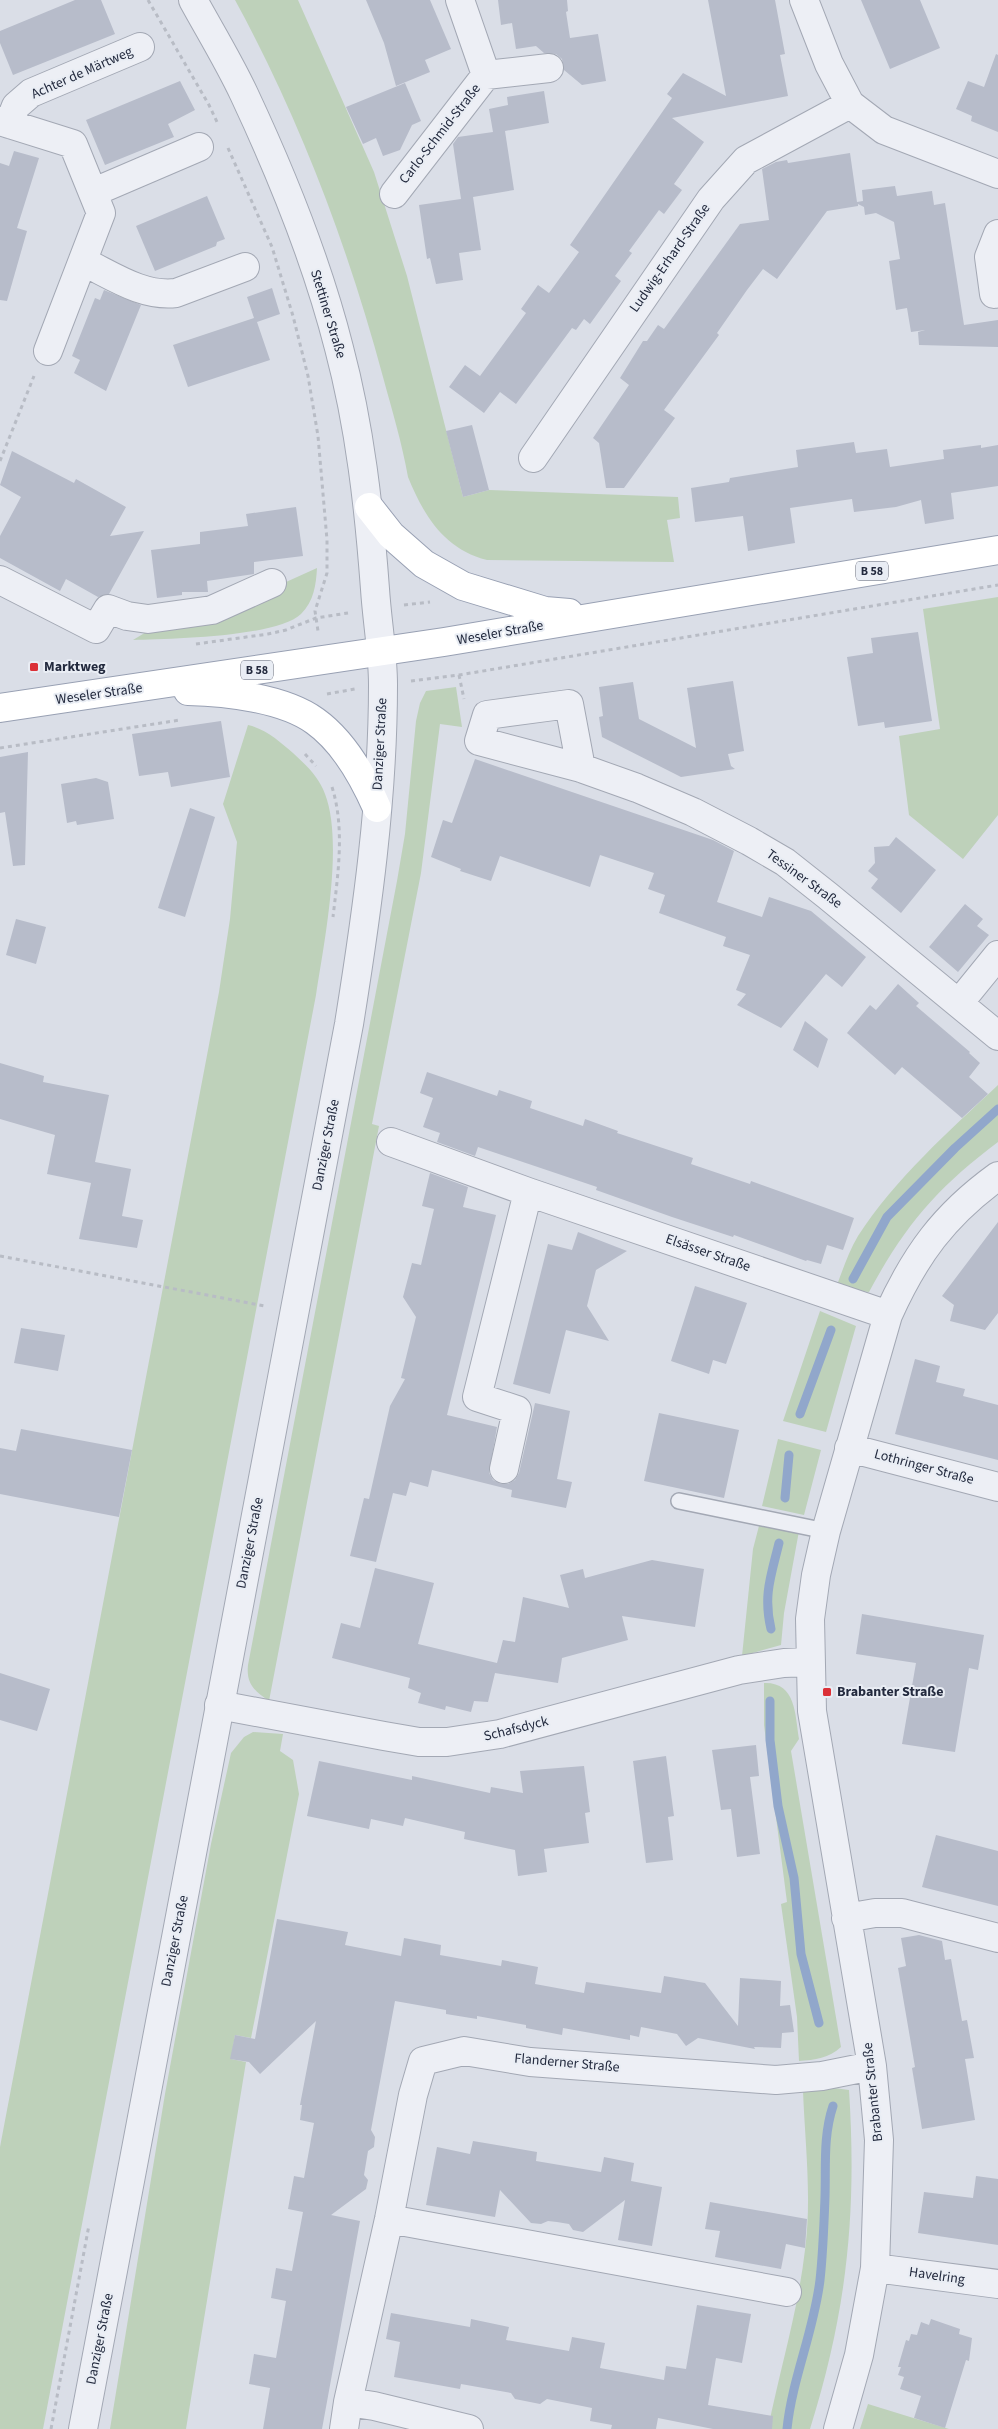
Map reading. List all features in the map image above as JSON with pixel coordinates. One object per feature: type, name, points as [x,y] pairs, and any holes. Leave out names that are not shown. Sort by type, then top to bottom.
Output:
[{"type":"main road","points":[[369,507],[391,535],[424,564],[463,586],[545,610],[595,616]]},
{"type":"main road","name":"Weseler Straße","points":[[0,708],[381,652],[998,550]]},
{"type":"main road","points":[[134,689],[226,695],[276,703],[298,711],[315,721],[344,750],[369,789],[377,808]]},
{"type":"street","name":"Stettiner Straße","points":[[193,0],[243,92],[281,177],[312,262],[345,371],[369,507],[381,652]]},
{"type":"street","name":"Carlo-Schmid-Straße","points":[[460,0],[486,75]]},
{"type":"street","points":[[804,0],[829,64],[850,104],[884,130],[998,174]]},
{"type":"street","name":"Achter de Märtweg","points":[[48,351],[84,262],[101,213],[73,144],[5,123],[16,106],[31,92],[140,47]]},
{"type":"street","name":"Carlo-Schmid-Straße","points":[[394,194],[486,75],[549,68]]},
{"type":"street","name":"Ludwig-Erhard-Straße","points":[[533,458],[711,198],[746,160],[850,104]]},
{"type":"street","points":[[94,192],[199,147]]},
{"type":"street","points":[[994,294],[989,257],[998,234]]},
{"type":"street","points":[[84,262],[143,290],[165,294],[176,293],[246,267]]},
{"type":"street","points":[[0,580],[96,629],[108,609],[127,616],[148,619],[212,610],[272,583]]},
{"type":"street","name":"Danziger Straße","points":[[83,2429],[349,1024],[366,911],[377,808],[383,685],[381,652]]},
{"type":"street","name":"Tessiner Straße","points":[[581,768],[637,788],[693,812],[785,862],[998,1036]]},
{"type":"street","points":[[959,1003],[998,955]]},
{"type":"street","name":"Elsässer Straße","points":[[392,1142],[528,1192],[888,1315]]},
{"type":"street","name":"Brabanter Straße","points":[[838,2429],[859,2355],[875,2268],[878,2140],[872,2066],[812,1711],[810,1619],[816,1575],[826,1531],[888,1315],[903,1282],[945,1221],[968,1198],[998,1176]]},
{"type":"street","points":[[504,1469],[517,1410],[477,1397],[528,1192]]},
{"type":"street","name":"Lothringer Straße","points":[[849,1448],[998,1487]]},
{"type":"street","name":"Schafsdyck","points":[[220,1705],[419,1742],[447,1742],[500,1734],[739,1670],[784,1662],[810,1662]]},
{"type":"street","points":[[846,1918],[875,1913],[902,1913],[998,1938]]},
{"type":"street","name":"Flanderner Straße","points":[[344,2429],[348,2402],[389,2219],[413,2095],[423,2061],[464,2052],[530,2062],[776,2080],[822,2076],[872,2066]]},
{"type":"street","points":[[389,2219],[787,2292]]},
{"type":"street","name":"Havelring","points":[[875,2268],[998,2284]]},
{"type":"street","points":[[348,2402],[374,2406],[468,2429]]},
{"type":"lane","points":[[678,1501],[826,1531]]},
{"type":"path","points":[[148,0],[209,105],[221,131]]},
{"type":"path","points":[[225,140],[272,246],[293,316],[308,376],[325,496],[327,573],[315,611],[328,694]]},
{"type":"path","points":[[0,461],[38,367],[48,351]]},
{"type":"path","points":[[298,711],[305,697],[459,675],[998,585]]},
{"type":"path","points":[[0,748],[189,718]]},
{"type":"path","points":[[300,748],[319,768]]},
{"type":"path","points":[[331,784],[338,810],[339,826],[332,922]]},
{"type":"path","points":[[0,1256],[265,1306]]},
{"type":"path","points":[[263,1316],[267,1297]]},
{"type":"path","points":[[51,2429],[91,2216]]},
{"type":"green space","points":[[235,0],[298,0],[374,172],[407,276],[463,497],[489,490],[678,497],[680,518],[667,520],[674,562],[487,560],[459,548],[437,529],[421,505],[408,477],[397,427],[369,328],[338,232],[320,184],[281,91]]},
{"type":"green space","points":[[317,568],[315,587],[309,604],[301,614],[288,622],[270,628],[222,635],[133,640],[161,623],[213,615]]},
{"type":"green space","points":[[998,597],[998,815],[963,859],[909,815],[899,736],[940,729],[923,609]]},
{"type":"green space","points":[[456,687],[462,727],[440,724],[421,873],[372,1124],[379,1126],[269,1701],[252,1686],[248,1677],[248,1665],[397,881],[405,834],[416,721],[420,703],[426,691]]},
{"type":"green space","points":[[248,725],[266,732],[293,753],[316,777],[325,794],[333,839],[333,865],[323,949],[316,995],[43,2429],[0,2429],[0,2147],[219,992],[230,919],[237,842],[223,804]]},
{"type":"green space","points":[[998,1085],[998,1142],[958,1175],[924,1209],[882,1268],[869,1292],[837,1285],[858,1236],[889,1195],[924,1156]]},
{"type":"green space","points":[[820,1311],[856,1326],[826,1432],[783,1421]]},
{"type":"green space","points":[[778,1439],[821,1450],[804,1515],[762,1506]]},
{"type":"green space","points":[[760,1522],[799,1531],[784,1613],[781,1645],[742,1656],[753,1549]]},
{"type":"green space","points":[[764,1683],[775,1684],[782,1688],[788,1694],[795,1710],[799,1739],[791,1751],[841,2047],[827,2056],[811,2060],[799,2061],[797,2017],[781,1904],[787,1902],[764,1725]]},
{"type":"green space","points":[[253,1732],[283,1734],[280,1751],[293,1760],[299,1794],[251,2038],[235,2035],[231,2059],[246,2062],[186,2429],[110,2429],[165,2094],[211,1844],[231,1753],[244,1737]]},
{"type":"green space","points":[[827,2087],[849,2090],[851,2135],[850,2220],[841,2302],[823,2386],[810,2429],[768,2429],[793,2318],[805,2250],[808,2191],[803,2091]]},
{"type":"green space","points":[[868,2404],[949,2429],[860,2429]]},
{"type":"building","points":[[75,0],[101,0],[115,34],[13,75],[0,43],[0,31]]},
{"type":"building","points":[[366,0],[430,0],[451,49],[425,60],[430,72],[396,86],[384,43]]},
{"type":"building","points":[[498,0],[567,0],[568,11],[566,12],[570,38],[598,34],[606,81],[582,85],[564,70],[562,59],[556,54],[544,53],[536,46],[516,49],[512,23],[501,25]]},
{"type":"building","points":[[708,0],[775,0],[785,54],[780,55],[788,96],[672,118],[704,142],[674,184],[682,190],[664,214],[659,210],[629,251],[632,253],[615,276],[621,281],[590,324],[584,319],[576,330],[572,328],[516,404],[500,392],[484,413],[449,387],[465,365],[480,376],[526,313],[521,309],[538,285],[549,293],[579,252],[570,245],[672,98],[667,94],[683,73],[726,96]]},
{"type":"building","points":[[861,0],[920,0],[940,48],[890,69]]},
{"type":"building","points":[[996,54],[998,55],[998,132],[971,121],[972,116],[956,109],[968,81],[984,87]]},
{"type":"building","points":[[180,81],[195,110],[168,124],[174,137],[105,165],[86,120]]},
{"type":"building","points":[[405,83],[421,121],[412,125],[400,150],[383,156],[376,138],[363,144],[346,107]]},
{"type":"building","points":[[544,91],[549,123],[505,131],[514,190],[473,197],[481,250],[459,253],[463,280],[436,284],[430,258],[427,259],[419,205],[461,199],[453,144],[458,137],[493,132],[489,109],[508,105],[507,97]]},
{"type":"building","points":[[14,151],[39,158],[17,228],[27,231],[7,301],[0,300],[0,163],[9,166]]},
{"type":"building","points":[[850,153],[857,202],[863,201],[862,190],[895,186],[897,196],[932,191],[934,205],[945,203],[964,325],[998,320],[998,347],[919,345],[918,332],[925,330],[911,332],[907,308],[896,310],[889,261],[900,259],[894,222],[876,213],[865,215],[864,207],[858,204],[858,206],[827,211],[777,279],[763,269],[747,290],[717,333],[719,335],[664,410],[675,418],[624,488],[606,488],[599,443],[593,438],[629,385],[620,378],[643,341],[647,341],[658,325],[664,329],[740,224],[769,220],[762,169],[776,162],[787,160],[788,163]]},
{"type":"building","points":[[207,196],[225,239],[217,242],[216,246],[155,271],[136,226]]},
{"type":"building","points":[[272,288],[280,314],[257,322],[270,360],[188,387],[173,345],[254,318],[247,297]]},
{"type":"building","points":[[104,290],[141,305],[106,391],[74,373],[80,360],[72,356],[95,298],[100,300]]},
{"type":"building","points":[[472,425],[489,490],[463,497],[446,431]]},
{"type":"building","points":[[854,442],[856,453],[887,449],[890,467],[944,459],[943,450],[981,445],[981,448],[998,445],[998,486],[951,493],[954,519],[925,524],[921,500],[896,507],[854,512],[852,499],[790,508],[795,543],[748,551],[743,516],[695,522],[691,488],[729,482],[730,478],[798,467],[796,450]]},
{"type":"building","points":[[12,451],[74,483],[76,479],[126,507],[110,536],[144,531],[109,594],[98,597],[66,579],[60,591],[0,558],[0,536],[21,497],[0,485]]},
{"type":"building","points":[[296,507],[303,556],[254,562],[254,574],[207,581],[208,592],[182,592],[182,595],[157,598],[151,550],[200,544],[200,532],[248,526],[246,514]]},
{"type":"building","points":[[918,632],[932,721],[885,728],[884,722],[858,726],[847,657],[873,653],[871,638]]},
{"type":"building","points":[[733,681],[744,751],[728,754],[731,766],[735,769],[681,777],[602,737],[599,717],[603,716],[599,687],[633,682],[639,719],[696,748],[687,688]]},
{"type":"building","points":[[221,721],[230,777],[171,787],[168,772],[139,776],[132,734]]},
{"type":"building","points":[[28,752],[25,865],[13,866],[5,812],[0,813],[0,757]]},
{"type":"building","points":[[475,759],[713,840],[734,851],[717,902],[762,917],[769,897],[811,911],[866,957],[842,987],[826,974],[781,1028],[737,1005],[746,994],[736,990],[750,955],[723,946],[726,937],[659,913],[665,895],[648,889],[654,873],[600,855],[590,887],[500,856],[491,881],[460,871],[461,869],[431,857],[443,820],[452,823]]},
{"type":"building","points":[[96,778],[108,782],[114,819],[77,825],[76,821],[67,823],[61,784]]},
{"type":"building","points":[[190,808],[215,817],[185,917],[158,908]]},
{"type":"building","points":[[896,837],[936,870],[901,913],[871,888],[878,879],[868,871],[875,863],[874,847],[889,846]]},
{"type":"building","points":[[965,904],[983,919],[977,926],[989,935],[958,972],[929,947]]},
{"type":"building","points":[[16,919],[46,927],[36,964],[6,955]]},
{"type":"building","points":[[898,984],[919,1003],[916,1006],[970,1052],[980,1063],[969,1077],[988,1094],[962,1118],[902,1067],[895,1075],[847,1033],[870,1005],[876,1010]]},
{"type":"building","points":[[805,1021],[828,1039],[818,1068],[793,1050]]},
{"type":"building","points":[[0,1063],[44,1076],[43,1082],[109,1095],[95,1162],[131,1169],[122,1216],[143,1220],[137,1248],[79,1239],[91,1183],[47,1174],[55,1135],[0,1119]]},
{"type":"building","points":[[427,1072],[497,1096],[499,1090],[532,1101],[530,1108],[583,1126],[585,1119],[618,1131],[617,1133],[693,1158],[691,1164],[750,1184],[751,1181],[854,1218],[843,1250],[827,1245],[821,1264],[806,1261],[734,1235],[733,1237],[672,1217],[596,1190],[597,1187],[478,1147],[475,1156],[437,1142],[440,1133],[423,1127],[433,1098],[420,1093]]},
{"type":"building","points":[[430,1173],[468,1187],[463,1207],[496,1215],[447,1415],[497,1427],[489,1473],[493,1480],[501,1484],[508,1484],[515,1480],[519,1473],[535,1403],[570,1411],[557,1479],[572,1482],[566,1508],[511,1497],[512,1490],[432,1470],[428,1487],[410,1482],[406,1496],[393,1493],[376,1562],[350,1556],[364,1498],[369,1499],[390,1406],[405,1379],[401,1378],[416,1317],[403,1297],[412,1263],[421,1265],[434,1209],[422,1206]]},
{"type":"building","points":[[998,1222],[998,1313],[985,1330],[950,1321],[954,1305],[942,1296]]},
{"type":"building","points":[[578,1232],[627,1251],[596,1270],[587,1306],[609,1341],[566,1330],[550,1394],[513,1384],[548,1244],[572,1250]]},
{"type":"building","points":[[695,1286],[747,1303],[726,1364],[713,1360],[709,1374],[671,1361]]},
{"type":"building","points":[[21,1328],[65,1335],[58,1371],[14,1363]]},
{"type":"building","points":[[915,1359],[940,1366],[936,1382],[965,1389],[963,1396],[998,1405],[998,1460],[895,1434]]},
{"type":"building","points":[[659,1413],[739,1430],[724,1498],[644,1481]]},
{"type":"building","points":[[21,1429],[132,1450],[119,1517],[0,1494],[0,1448],[16,1451]]},
{"type":"building","points":[[652,1560],[704,1569],[695,1627],[622,1616],[628,1640],[562,1658],[558,1683],[495,1673],[488,1702],[474,1701],[471,1712],[446,1706],[445,1710],[418,1703],[421,1693],[408,1688],[410,1678],[332,1658],[341,1623],[360,1628],[375,1568],[434,1583],[418,1644],[497,1663],[503,1640],[515,1642],[523,1597],[569,1608],[560,1575],[583,1569],[585,1578]]},
{"type":"building","points":[[862,1614],[984,1635],[978,1670],[969,1668],[955,1752],[902,1744],[916,1663],[856,1654]]},
{"type":"building","points":[[0,1673],[50,1689],[37,1731],[0,1720]]},
{"type":"building","points":[[756,1745],[759,1776],[750,1777],[760,1854],[737,1857],[731,1809],[721,1810],[712,1750]]},
{"type":"building","points":[[666,1756],[674,1816],[668,1817],[673,1860],[646,1863],[633,1761]]},
{"type":"building","points":[[319,1761],[412,1780],[412,1776],[490,1793],[491,1787],[523,1793],[520,1771],[584,1766],[590,1812],[585,1813],[589,1843],[544,1849],[547,1872],[518,1876],[515,1850],[464,1839],[465,1832],[405,1818],[403,1826],[371,1819],[369,1829],[307,1816]]},
{"type":"building","points":[[936,1835],[998,1851],[998,1906],[922,1887]]},
{"type":"building","points":[[277,1919],[348,1932],[345,1945],[401,1956],[404,1938],[441,1945],[440,1955],[501,1966],[502,1960],[538,1967],[535,1984],[584,1993],[586,1982],[661,1993],[664,1976],[705,1983],[738,2026],[740,1978],[781,1981],[780,2006],[790,2005],[794,2032],[782,2033],[781,2048],[754,2047],[755,2049],[698,2038],[686,2046],[677,2034],[641,2027],[639,2037],[630,2035],[630,2040],[563,2028],[562,2035],[526,2028],[526,2025],[477,2016],[477,2019],[446,2014],[446,2010],[395,2001],[371,2130],[375,2137],[374,2147],[368,2151],[364,2175],[368,2180],[366,2189],[331,2215],[360,2221],[322,2429],[263,2429],[270,2388],[249,2384],[254,2354],[276,2358],[286,2301],[271,2298],[276,2268],[292,2271],[303,2212],[288,2209],[294,2176],[304,2178],[314,2123],[300,2120],[302,2105],[300,2105],[316,2021],[260,2074],[249,2062],[230,2059],[235,2035],[255,2039]]},
{"type":"building","points":[[919,1935],[942,1941],[945,1960],[951,1959],[962,2021],[967,2020],[974,2058],[965,2059],[975,2120],[922,2129],[912,2068],[915,2067],[898,1968],[906,1966],[901,1938]]},
{"type":"building","points":[[473,2141],[537,2152],[536,2161],[601,2172],[604,2157],[634,2163],[631,2181],[662,2187],[652,2246],[618,2240],[625,2200],[583,2232],[573,2230],[569,2224],[548,2221],[541,2224],[531,2223],[500,2190],[495,2217],[426,2205],[437,2147],[470,2154]]},
{"type":"building","points":[[976,2176],[998,2179],[998,2245],[918,2233],[924,2192],[973,2198]]},
{"type":"building","points":[[710,2202],[807,2219],[805,2248],[786,2244],[781,2269],[715,2257],[720,2231],[705,2229]]},
{"type":"building","points":[[697,2305],[751,2314],[742,2363],[716,2358],[708,2405],[773,2416],[772,2429],[713,2429],[658,2418],[656,2429],[611,2429],[612,2425],[590,2421],[592,2408],[547,2399],[540,2404],[515,2399],[511,2393],[461,2384],[460,2389],[394,2377],[400,2342],[386,2339],[391,2313],[470,2327],[471,2319],[509,2327],[506,2340],[569,2351],[572,2337],[605,2343],[600,2368],[664,2380],[666,2366],[686,2369]]},
{"type":"building","points":[[931,2319],[960,2329],[959,2334],[972,2338],[969,2361],[966,2360],[945,2428],[914,2418],[921,2396],[900,2389],[904,2377],[898,2375],[901,2367],[898,2367],[906,2340],[909,2341],[911,2334],[917,2335],[921,2322],[929,2325]]},
{"type":"waterway","points":[[853,1279],[887,1217],[955,1148],[998,1109]]},
{"type":"waterway","points":[[800,1414],[831,1330]]},
{"type":"waterway","points":[[785,1498],[789,1455]]},
{"type":"waterway","points":[[771,1629],[768,1596],[779,1543]]},
{"type":"waterway","points":[[770,1701],[770,1740],[778,1806],[794,1878],[801,1954],[819,2023]]},
{"type":"waterway","points":[[787,2429],[793,2392],[813,2318],[820,2280],[824,2228],[826,2140],[833,2106]]},
{"type":"place","name":"Marktweg","points":[[34,667]]},
{"type":"place","name":"Brabanter Straße","points":[[827,1692]]}]
